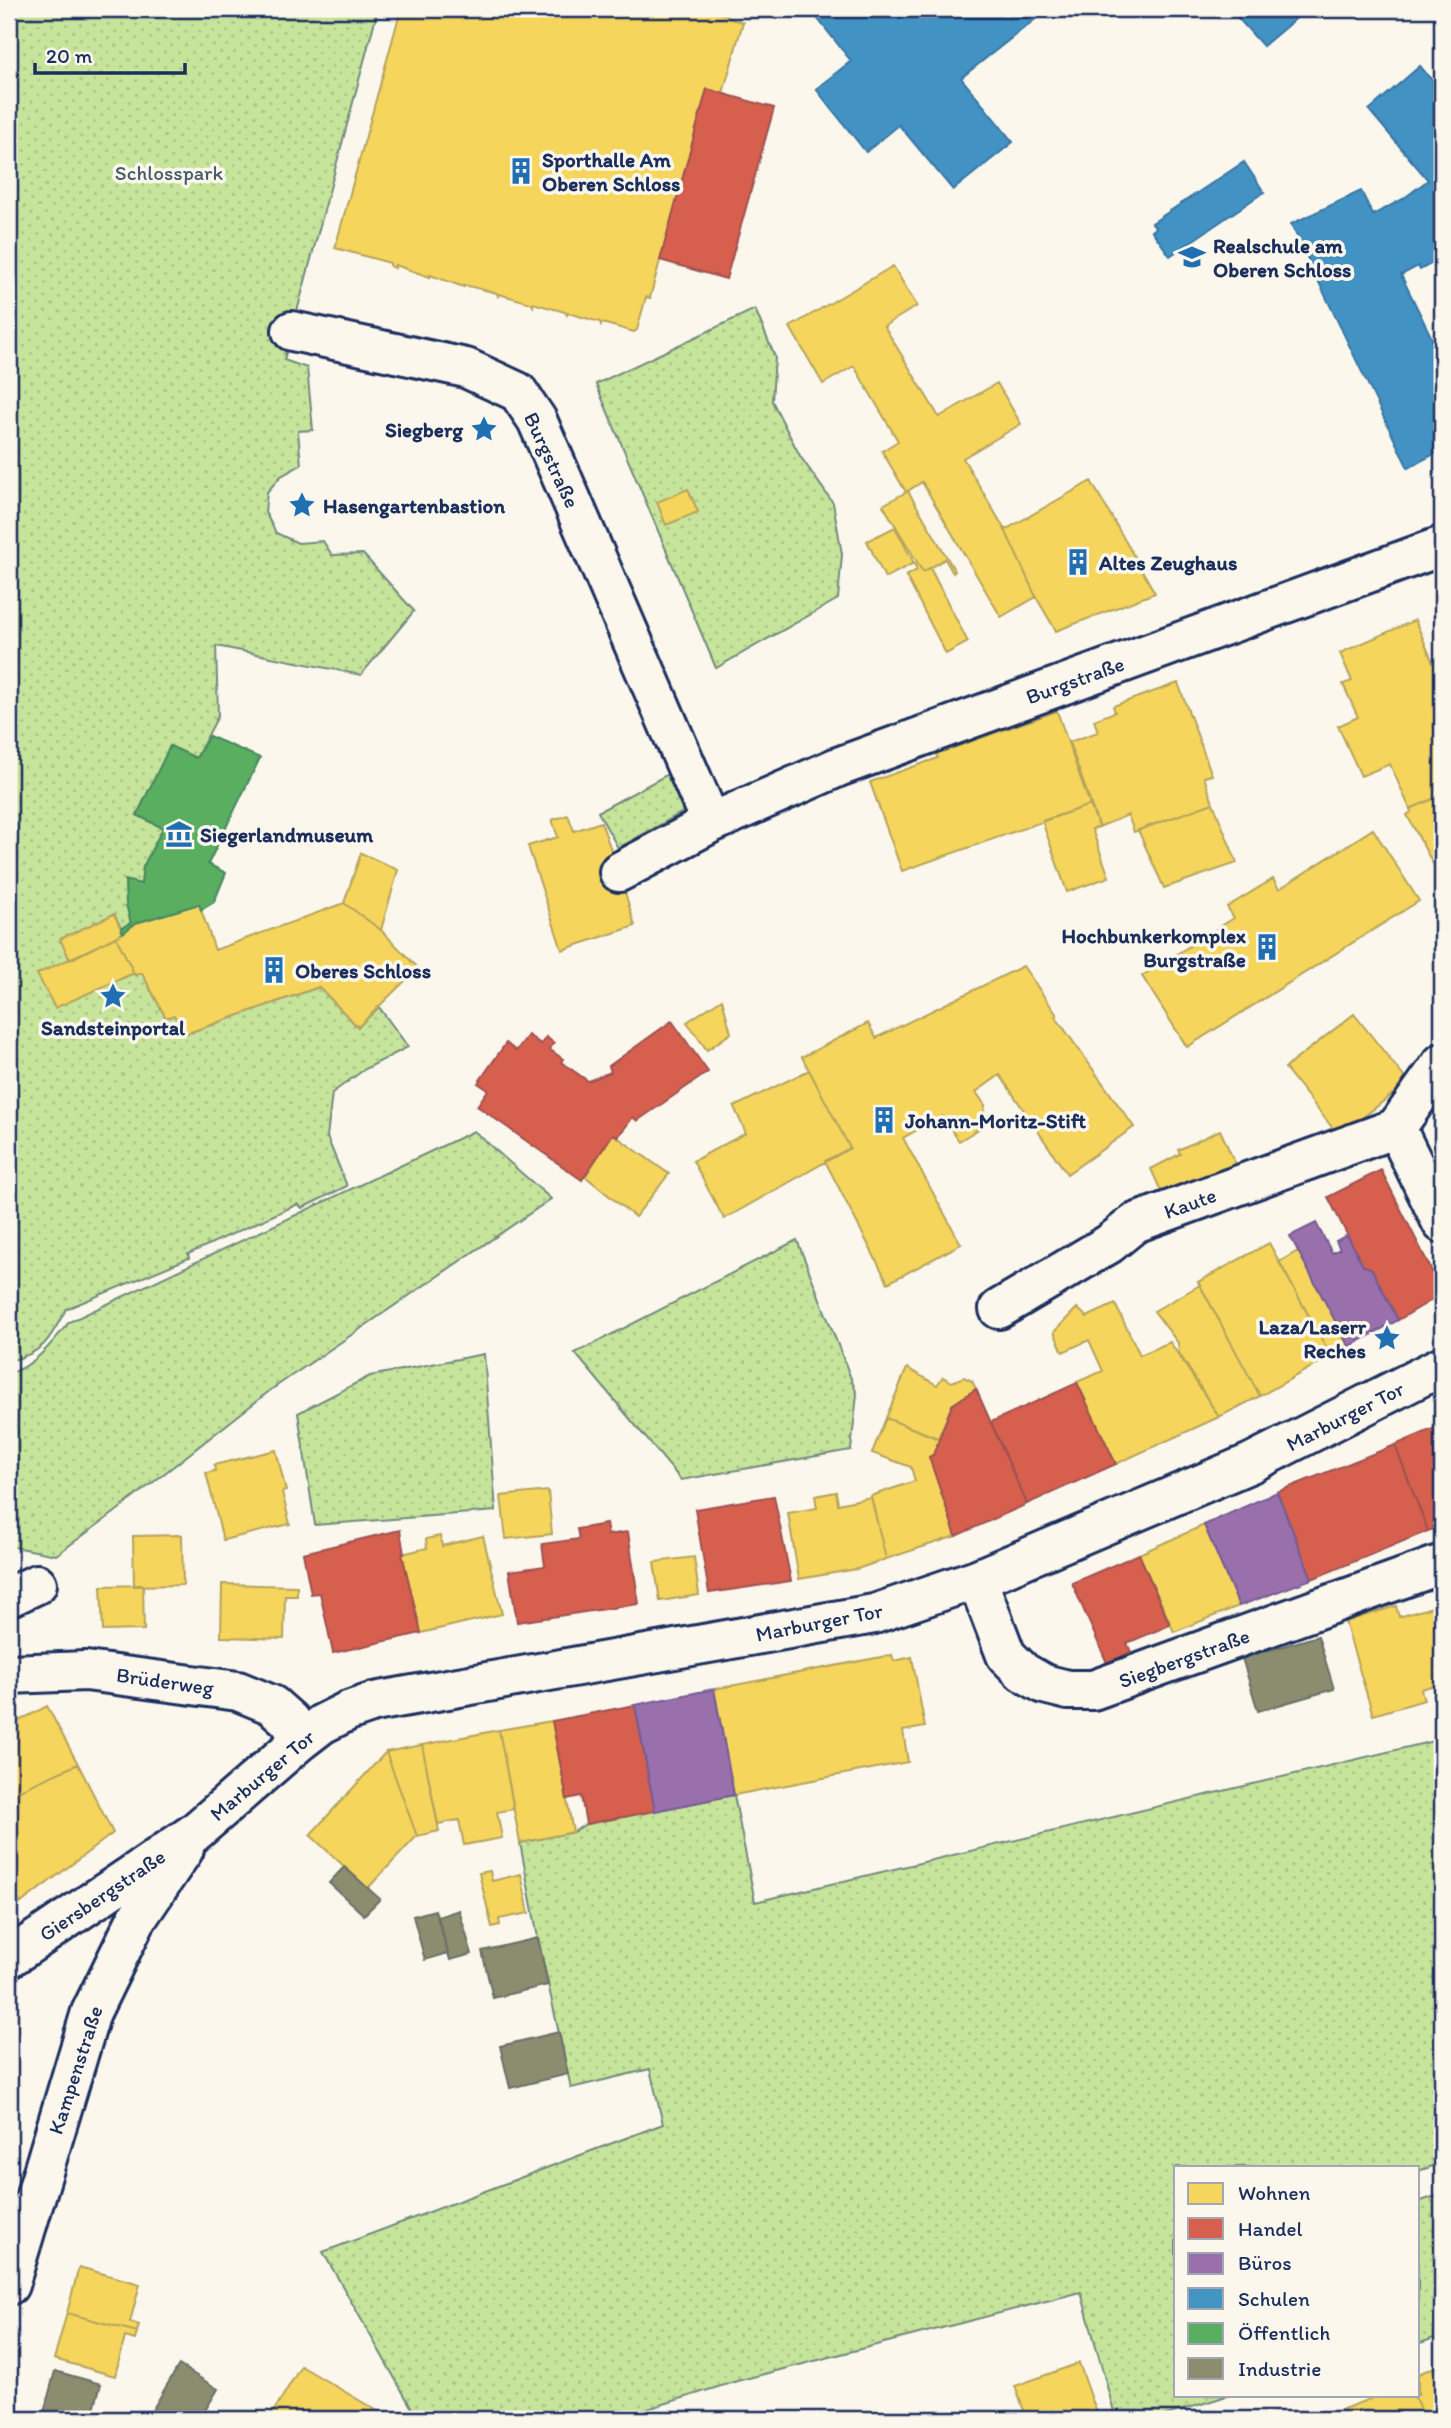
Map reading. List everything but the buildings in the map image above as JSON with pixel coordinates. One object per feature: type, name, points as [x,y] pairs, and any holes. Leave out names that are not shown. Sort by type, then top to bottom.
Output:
[{"type":"street","name":"Burgstraße","points":[[292,331],[466,368],[518,392],[537,420],[711,823]]},
{"type":"street","name":"Burgstraße","points":[[620,872],[711,823],[838,767],[1442,546]]},
{"type":"street","points":[[1442,1063],[1396,1128],[1442,1223]]},
{"type":"street","name":"Kaute","points":[[999,1309],[1109,1244],[1135,1223],[1396,1128]]},
{"type":"street","name":"Marburger Tor","points":[[194,1833],[323,1724],[374,1702],[874,1614],[977,1579],[1251,1463],[1442,1366]]},
{"type":"street","name":"Siegbergstraße","points":[[977,1579],[1006,1654],[1023,1672],[1044,1684],[1068,1690],[1093,1690],[1442,1564]]},
{"type":"street","name":"Brüderweg","points":[[9,1674],[86,1671],[238,1691],[272,1705],[290,1721],[300,1741]]},
{"type":"street","name":"Giersbergstraße","points":[[9,1958],[194,1833]]},
{"type":"street","name":"Kampenstraße","points":[[9,2285],[92,2011],[136,1920],[194,1833]]},
{"type":"green space","name":"Schlosspark","points":[[9,9],[378,9],[284,360],[307,368],[313,430],[298,431],[301,465],[281,476],[267,492],[265,512],[276,533],[298,543],[323,541],[332,555],[363,554],[414,611],[361,675],[216,646],[218,716],[196,758],[170,746],[137,815],[163,828],[143,867],[141,884],[125,881],[126,904],[131,923],[121,928],[114,914],[61,939],[70,960],[74,999],[134,973],[142,973],[166,1018],[174,1015],[185,1034],[319,987],[358,1027],[379,1007],[408,1047],[365,1069],[332,1093],[327,1137],[347,1186],[302,1208],[298,1204],[188,1254],[189,1258],[66,1309],[39,1349],[9,1361]]},
{"type":"green space","points":[[755,309],[775,357],[772,401],[800,456],[833,503],[842,554],[838,599],[716,668],[596,384]]},
{"type":"green space","points":[[668,774],[688,809],[618,848],[598,812]]},
{"type":"green space","points":[[474,1131],[551,1199],[272,1389],[56,1555],[9,1546],[9,1373],[35,1360],[69,1322]]},
{"type":"green space","points":[[797,1240],[857,1394],[851,1450],[681,1480],[575,1353]]},
{"type":"green space","points":[[484,1354],[496,1511],[315,1525],[298,1413],[370,1376]]},
{"type":"green space","points":[[1442,1739],[1442,2163],[1420,2170],[1420,2166],[1174,2166],[1174,2396],[1227,2396],[1154,2419],[1116,2419],[1081,2292],[737,2381],[616,2419],[418,2419],[323,2252],[663,2124],[650,2069],[571,2088],[520,1843],[573,1832],[586,1824],[734,1795],[755,1902]]},
{"type":"green space","points":[[1442,2194],[1442,2335],[1420,2343],[1420,2201]]},
{"type":"place","name":"Sporthalle Am Oberen Schloss","points":[[521,171]]},
{"type":"place","name":"Realschule am Oberen Schloss","points":[[1192,257]]},
{"type":"place","name":"Siegberg","points":[[484,429]]},
{"type":"place","name":"Hasengartenbastion","points":[[302,505]]},
{"type":"place","name":"Altes Zeughaus","points":[[1078,562]]},
{"type":"place","name":"Siegerlandmuseum","points":[[179,834]]},
{"type":"place","name":"Hochbunkerkomplex Burgstraße","points":[[1267,947]]},
{"type":"place","name":"Oberes Schloss","points":[[274,970]]},
{"type":"place","name":"Sandsteinportal","points":[[113,996]]},
{"type":"place","name":"Johann-Moritz-Stift","points":[[884,1120]]},
{"type":"place","name":"Laza/Laserr Reches","points":[[1387,1338]]}]
